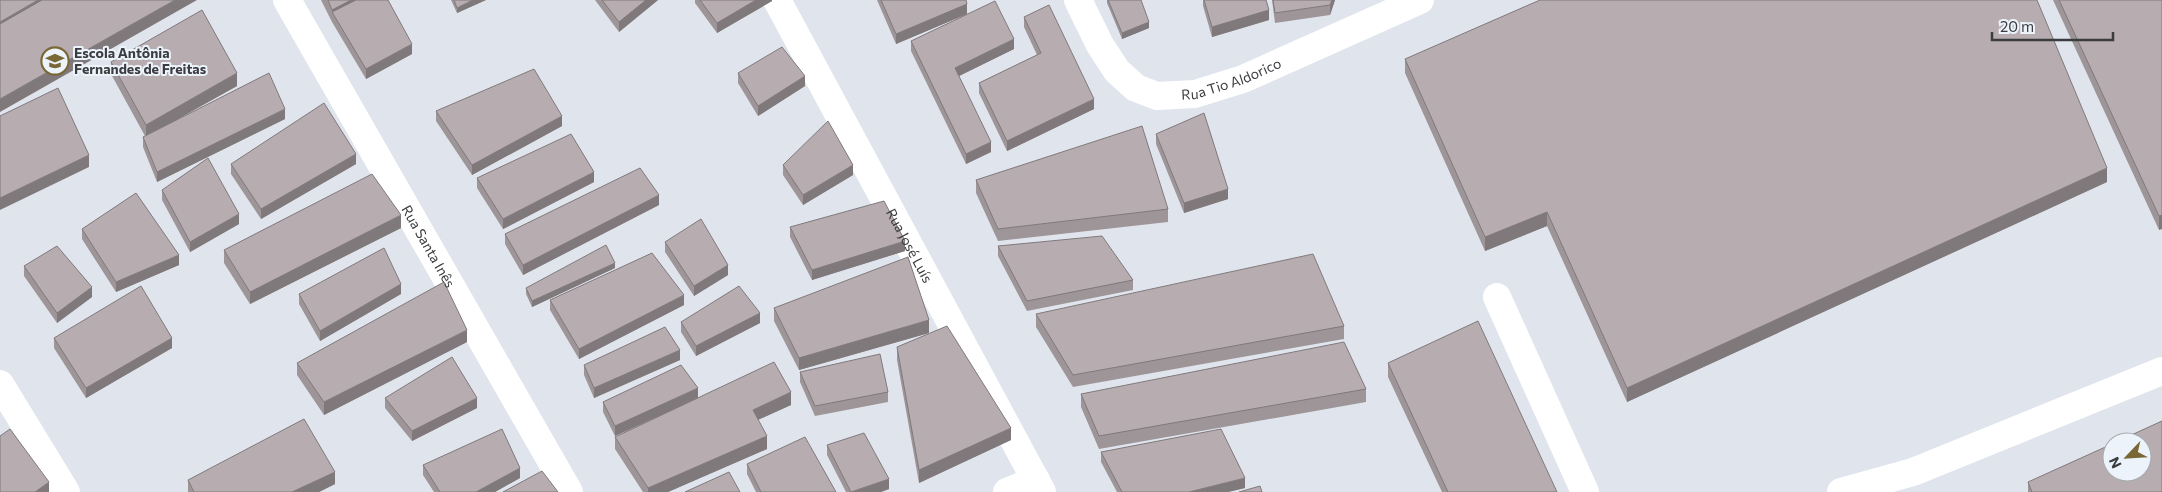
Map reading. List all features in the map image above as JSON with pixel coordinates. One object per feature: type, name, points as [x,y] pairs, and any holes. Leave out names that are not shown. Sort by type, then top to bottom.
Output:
[{"type":"street","name":"Rua Santa Inês","points":[[287,0],[569,492]]},
{"type":"street","name":"Rua José Luís","points":[[777,0],[1039,486]]},
{"type":"street","name":"Rua Tio Aldorico","points":[[1078,0],[1100,45],[1117,71],[1136,88],[1157,96],[1195,94],[1243,79],[1420,0]]},
{"type":"street","points":[[1497,297],[1585,492]]},
{"type":"street","points":[[1841,492],[1917,482],[2162,371]]},
{"type":"street","points":[[0,384],[66,492]]},
{"type":"street","points":[[1007,492],[1039,486]]},
{"type":"building","points":[[0,0],[38,0],[0,22]]},
{"type":"building","name":"Escola Antônia Fernandes de Freitas","points":[[42,0],[175,0],[0,99],[0,24]]},
{"type":"building","points":[[328,0],[351,0],[332,10]]},
{"type":"building","points":[[356,0],[388,0],[412,44],[366,69],[332,12]]},
{"type":"building","points":[[454,0],[473,0],[457,8]]},
{"type":"building","points":[[602,0],[646,0],[619,22]]},
{"type":"building","points":[[700,0],[756,0],[717,23]]},
{"type":"building","points":[[881,0],[966,0],[967,4],[896,34]]},
{"type":"building","points":[[1108,0],[1141,0],[1149,22],[1122,33]]},
{"type":"building","points":[[1204,0],[1266,0],[1269,10],[1212,27]]},
{"type":"building","points":[[1273,0],[1332,0],[1330,5],[1275,13]]},
{"type":"building","points":[[1540,0],[2037,0],[2107,168],[1627,388],[1547,212],[1485,237],[1405,59]]},
{"type":"building","points":[[2059,0],[2162,0],[2162,215],[2159,216]]},
{"type":"building","points":[[995,1],[1014,39],[955,68],[991,142],[966,154],[911,41]]},
{"type":"building","points":[[1049,5],[1094,99],[1007,141],[979,83],[1041,53],[1024,17]]},
{"type":"building","points":[[202,10],[237,73],[146,125],[111,62]]},
{"type":"building","points":[[782,47],[805,76],[758,106],[738,73]]},
{"type":"building","points":[[534,69],[562,116],[472,165],[436,111]]},
{"type":"building","points":[[269,73],[285,109],[157,172],[143,137]]},
{"type":"building","points":[[58,88],[89,155],[0,198],[0,116]]},
{"type":"building","points":[[324,103],[356,154],[261,209],[231,164]]},
{"type":"building","points":[[1204,113],[1228,189],[1184,203],[1156,134]]},
{"type":"building","points":[[828,121],[853,165],[803,195],[783,165]]},
{"type":"building","points":[[1142,126],[1168,209],[998,229],[976,180]]},
{"type":"building","points":[[571,134],[594,172],[503,219],[477,178]]},
{"type":"building","points":[[208,158],[239,214],[190,242],[162,190]]},
{"type":"building","points":[[640,168],[659,195],[523,265],[505,234]]},
{"type":"building","points":[[372,174],[401,215],[250,292],[224,250]]},
{"type":"building","points":[[136,193],[179,255],[116,282],[82,229]]},
{"type":"building","points":[[884,201],[905,241],[812,270],[790,227]]},
{"type":"building","points":[[701,219],[728,265],[694,286],[665,242]]},
{"type":"building","points":[[1102,236],[1133,280],[1027,301],[998,246]]},
{"type":"building","points":[[606,245],[615,263],[532,301],[526,288]]},
{"type":"building","points":[[57,246],[92,287],[57,313],[24,266]]},
{"type":"building","points":[[384,248],[401,284],[320,331],[299,294]]},
{"type":"building","points":[[652,253],[684,295],[579,349],[550,300]]},
{"type":"building","points":[[1313,254],[1344,326],[1073,375],[1036,314]]},
{"type":"building","points":[[908,257],[929,320],[799,358],[774,308]]},
{"type":"building","points":[[444,282],[467,330],[324,402],[297,363]]},
{"type":"building","points":[[141,286],[172,338],[86,388],[54,338]]},
{"type":"building","points":[[739,286],[760,313],[696,346],[681,322]]},
{"type":"building","points":[[1478,321],[1557,492],[1448,492],[1388,363]]},
{"type":"building","points":[[947,326],[1011,428],[919,470],[897,347]]},
{"type":"building","points":[[665,327],[680,350],[594,388],[584,365]]},
{"type":"building","points":[[1344,342],[1366,389],[1099,436],[1081,394]]},
{"type":"building","points":[[880,354],[888,392],[815,406],[800,372]]},
{"type":"building","points":[[452,357],[477,398],[412,431],[385,398]]},
{"type":"building","points":[[774,362],[791,392],[753,410],[767,436],[648,488],[615,437]]},
{"type":"building","points":[[681,365],[698,388],[615,426],[603,402]]},
{"type":"building","points":[[304,419],[335,472],[292,492],[194,492],[188,480]]},
{"type":"building","points":[[2162,421],[2162,492],[2032,492],[2028,482],[2102,449],[2102,482],[2152,482],[2152,432],[2138,432]]},
{"type":"building","points":[[10,429],[49,482],[35,492],[0,492],[0,436]]},
{"type":"building","points":[[502,429],[520,468],[476,492],[440,492],[423,465]]},
{"type":"building","points":[[1221,429],[1245,478],[1189,492],[1122,492],[1101,452]]},
{"type":"building","points":[[864,433],[889,479],[851,492],[827,445]]},
{"type":"building","points":[[805,437],[836,492],[761,492],[747,464]]},
{"type":"building","points":[[542,471],[558,492],[503,492]]},
{"type":"building","points":[[729,472],[740,492],[685,492]]},
{"type":"building","points":[[1260,486],[1262,492],[1239,492]]},
{"type":"place","name":"Escola Antônia Fernandes de Freitas","points":[[55,61]]}]
